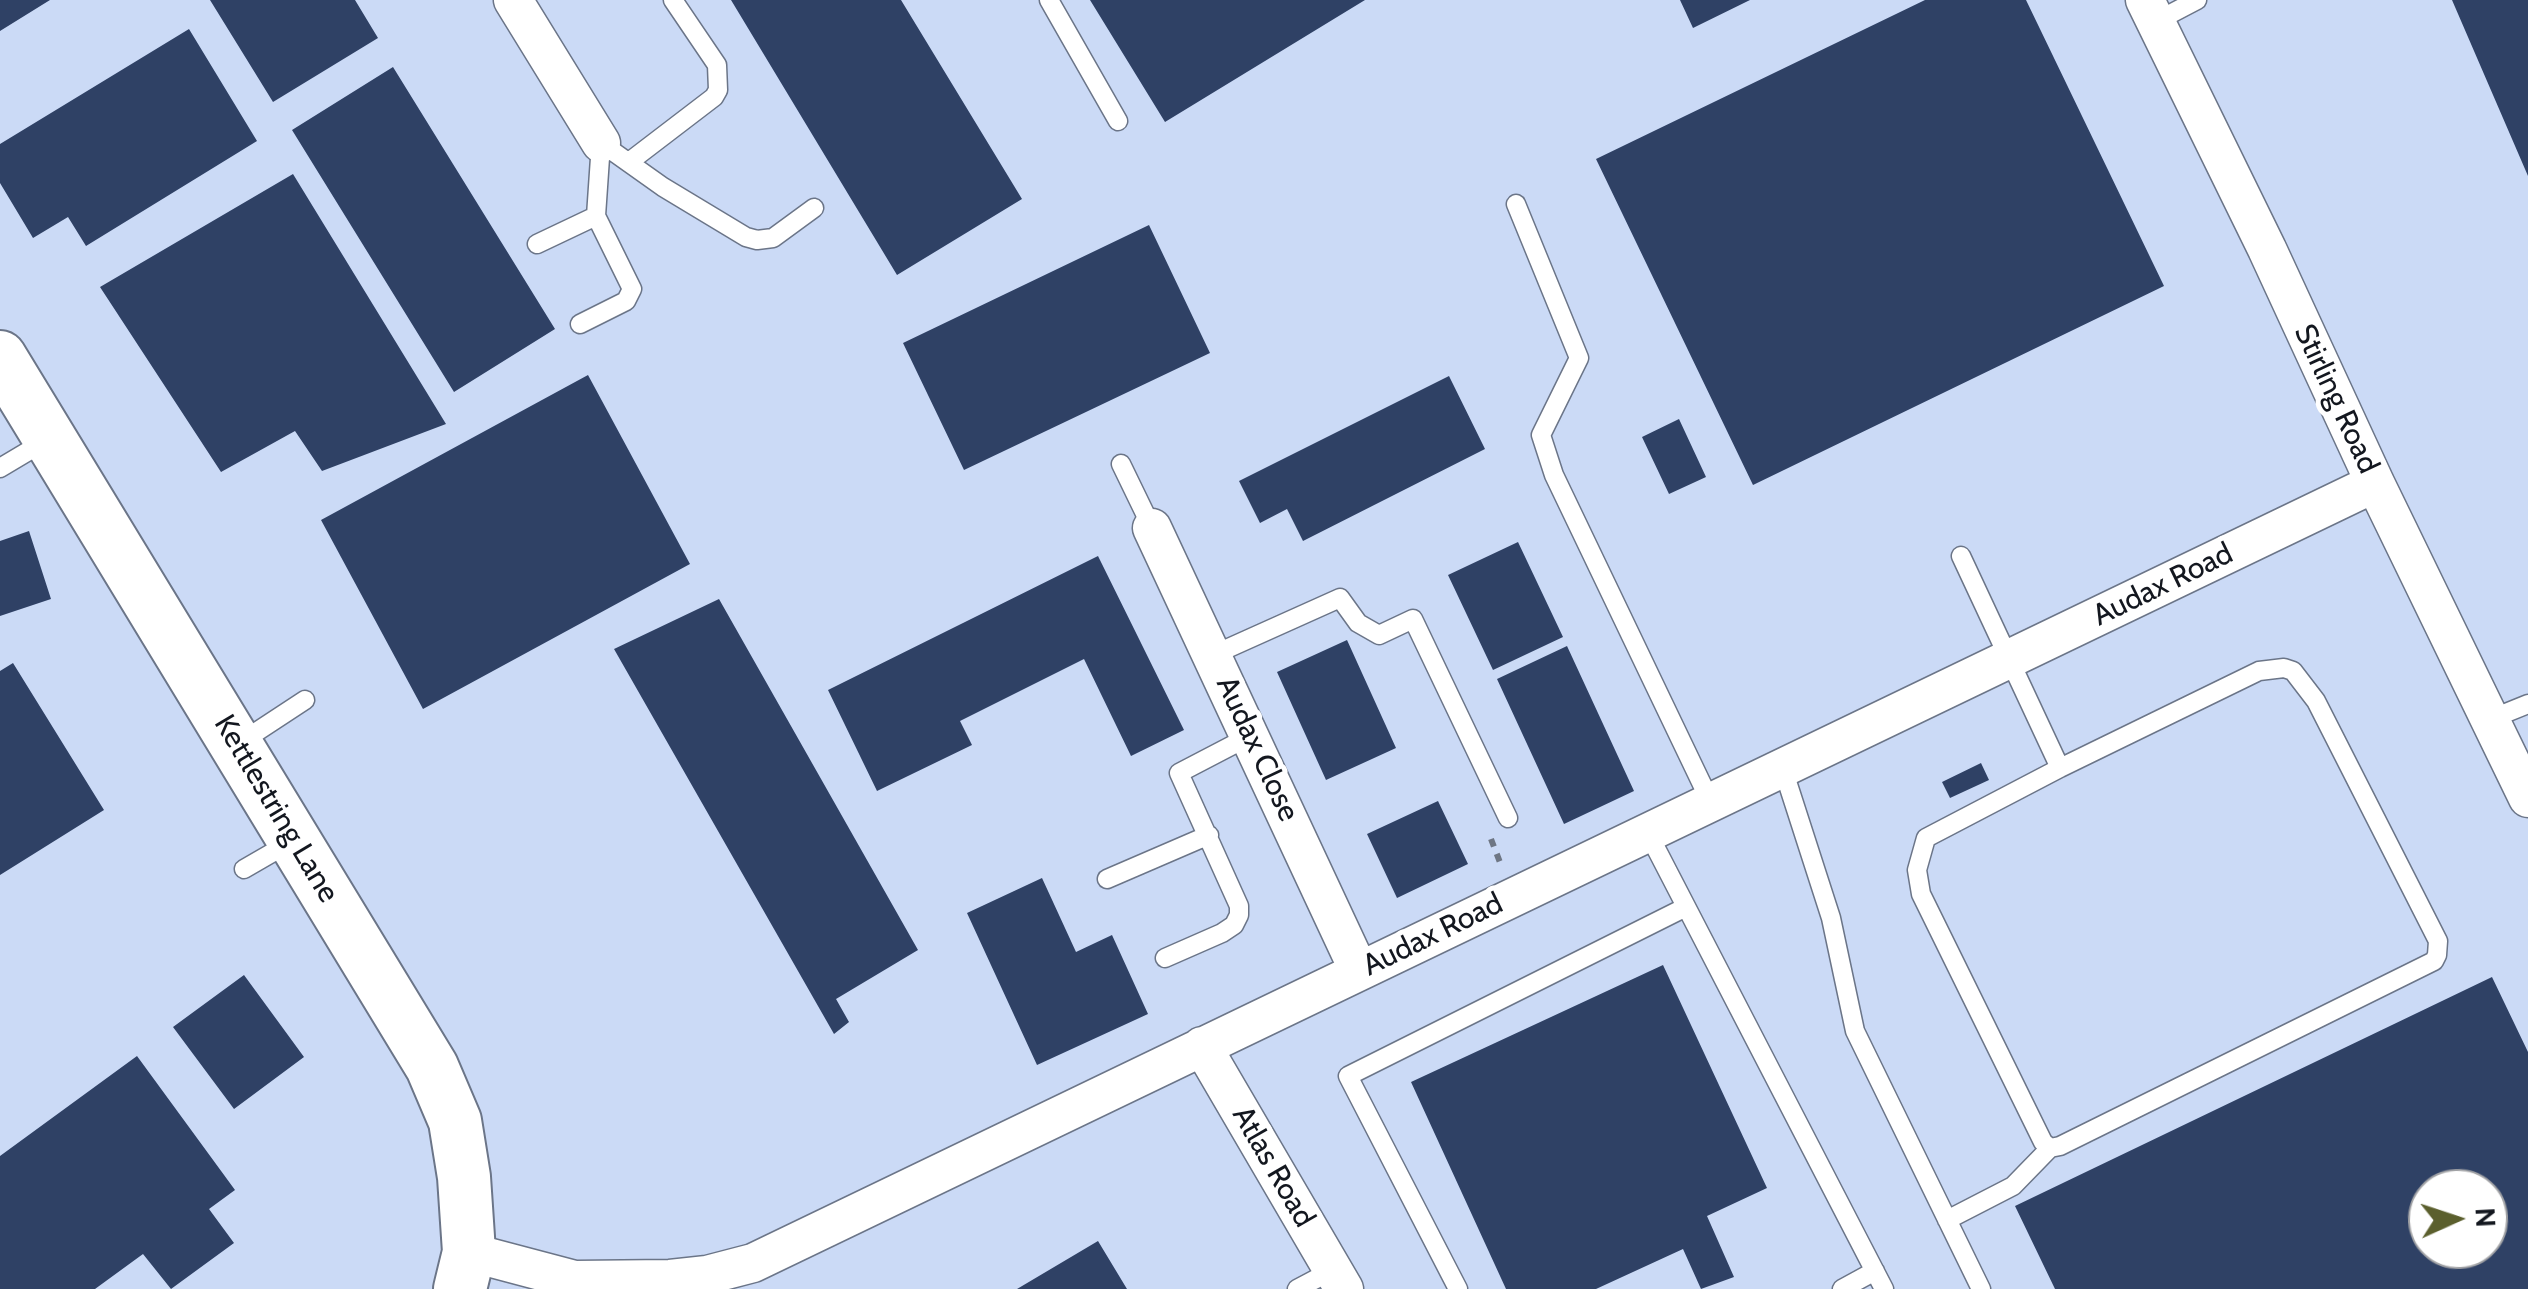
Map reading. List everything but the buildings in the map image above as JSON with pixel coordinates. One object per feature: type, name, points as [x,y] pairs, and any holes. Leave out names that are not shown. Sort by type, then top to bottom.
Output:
[{"type":"street","points":[[513,0],[615,153]]},
{"type":"street","name":"Stirling Road","points":[[2150,11],[2528,798]]},
{"type":"street","name":"Kettlestring Lane","points":[[0,356],[432,1068],[456,1121],[464,1271]]},
{"type":"street","name":"Audax Road","points":[[464,1271],[575,1280],[711,1282],[2374,483]]},
{"type":"street","name":"Audax Close","points":[[1152,528],[1359,970]]},
{"type":"street","name":"Atlas Road","points":[[1202,1046],[1338,1280]]},
{"type":"lane","points":[[580,324],[626,301],[632,289],[596,216],[615,153],[718,90],[717,65],[672,0]]},
{"type":"lane","points":[[1048,0],[1118,120]]},
{"type":"lane","points":[[2150,11],[2197,0]]},
{"type":"lane","points":[[615,153],[724,224],[757,240],[772,238],[814,208]]},
{"type":"lane","points":[[1516,204],[1579,358],[1541,434],[1554,475],[1711,803]]},
{"type":"lane","points":[[537,244],[596,216]]},
{"type":"lane","points":[[0,468],[49,438]]},
{"type":"lane","points":[[1121,464],[1152,528]]},
{"type":"lane","points":[[1961,556],[2060,768]]},
{"type":"lane","points":[[1213,655],[1340,598],[1358,623],[1380,635],[1414,619],[1508,818]]},
{"type":"lane","points":[[1947,1220],[2013,1186],[2050,1148],[2434,962],[2439,948],[2316,701],[2293,670],[2258,671],[1926,838],[1916,870],[1921,894],[2043,1142],[2050,1148]]},
{"type":"lane","points":[[237,744],[305,700]]},
{"type":"lane","points":[[2492,719],[2528,704]]},
{"type":"lane","points":[[1165,958],[1234,926],[1239,906],[1179,773],[1250,736]]},
{"type":"lane","points":[[1783,769],[1830,918],[1854,1031],[1981,1289]]},
{"type":"lane","points":[[1648,833],[1884,1289]]},
{"type":"lane","points":[[1107,879],[1208,835]]},
{"type":"lane","points":[[244,869],[294,840]]},
{"type":"lane","points":[[1458,1289],[1348,1076],[1686,907]]},
{"type":"lane","points":[[1842,1289],[1875,1272]]},
{"type":"lane","points":[[1297,1289],[1338,1280]]},
{"type":"path","points":[[1508,818],[1486,828],[1513,896]]},
{"type":"shaded area","points":[[0,0],[2528,0],[2528,1289],[0,1289]]}]
